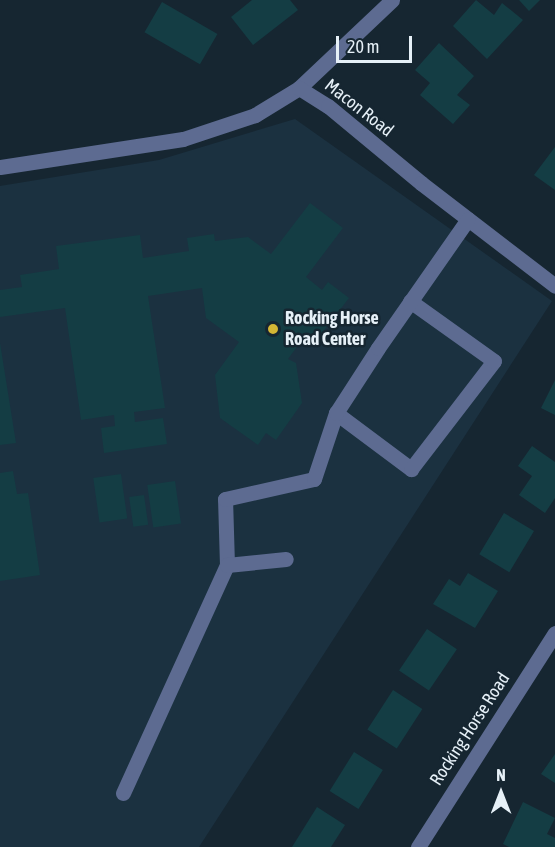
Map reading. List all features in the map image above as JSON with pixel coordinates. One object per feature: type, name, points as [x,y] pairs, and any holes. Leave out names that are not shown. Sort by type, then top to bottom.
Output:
[{"type":"street","points":[[299,88],[392,0]]},
{"type":"street","name":"Macon Road","points":[[0,167],[183,139],[255,115],[299,88],[328,106],[555,286]]},
{"type":"street","points":[[123,793],[226,566],[225,499],[314,479],[336,413],[410,301],[468,219]]},
{"type":"street","points":[[336,413],[411,469],[494,361],[410,301]]},
{"type":"street","points":[[226,566],[286,559]]},
{"type":"street","name":"Rocking Horse Road","points":[[418,847],[555,633]]},
{"type":"shaded area","points":[[295,119],[552,301],[199,847],[0,847],[0,186],[159,160]]},
{"type":"building","points":[[252,0],[290,0],[298,10],[253,45],[231,17]]},
{"type":"building","points":[[476,0],[494,15],[502,3],[523,20],[487,59],[453,26]]},
{"type":"building","points":[[519,0],[540,0],[529,11]]},
{"type":"building","points":[[162,2],[217,34],[200,64],[144,32]]},
{"type":"building","points":[[439,43],[474,76],[457,95],[470,105],[453,124],[420,95],[430,83],[415,70]]},
{"type":"building","points":[[555,147],[555,190],[534,175]]},
{"type":"building","name":"Rocking Horse Road Center","points":[[310,203],[343,228],[306,277],[322,290],[328,282],[349,298],[311,347],[302,340],[288,359],[296,363],[302,403],[276,440],[266,433],[258,445],[220,418],[215,375],[239,342],[206,318],[202,288],[148,296],[165,408],[134,412],[135,422],[163,418],[167,444],[104,453],[101,428],[115,426],[114,415],[81,420],[65,308],[0,317],[0,290],[22,287],[20,275],[59,269],[56,246],[140,235],[143,258],[189,251],[187,238],[214,234],[215,241],[248,237],[271,254]]},
{"type":"building","points":[[0,343],[16,443],[0,445]]},
{"type":"building","points":[[555,380],[555,415],[541,408]]},
{"type":"building","points":[[532,446],[555,462],[555,498],[545,513],[519,495],[532,476],[518,466]]},
{"type":"building","points":[[13,471],[17,494],[28,493],[40,575],[0,581],[0,473]]},
{"type":"building","points":[[121,474],[127,519],[100,522],[93,478]]},
{"type":"building","points":[[175,481],[181,524],[153,527],[147,485]]},
{"type":"building","points":[[144,495],[148,525],[133,527],[129,497]]},
{"type":"building","points":[[504,513],[534,531],[509,572],[479,554]]},
{"type":"building","points":[[468,573],[498,591],[475,628],[433,604],[449,579],[460,586]]},
{"type":"building","points":[[427,629],[457,649],[429,691],[399,670]]},
{"type":"building","points":[[393,690],[422,709],[397,748],[367,729]]},
{"type":"building","points":[[354,752],[383,770],[358,809],[330,791]]},
{"type":"building","points":[[555,754],[555,783],[541,774]]},
{"type":"building","points":[[523,802],[555,818],[547,834],[555,838],[555,847],[509,847],[503,844]]},
{"type":"building","points":[[317,807],[345,825],[331,847],[292,847]]},
{"type":"place","name":"Rocking Horse Road Center","points":[[273,329]]}]
